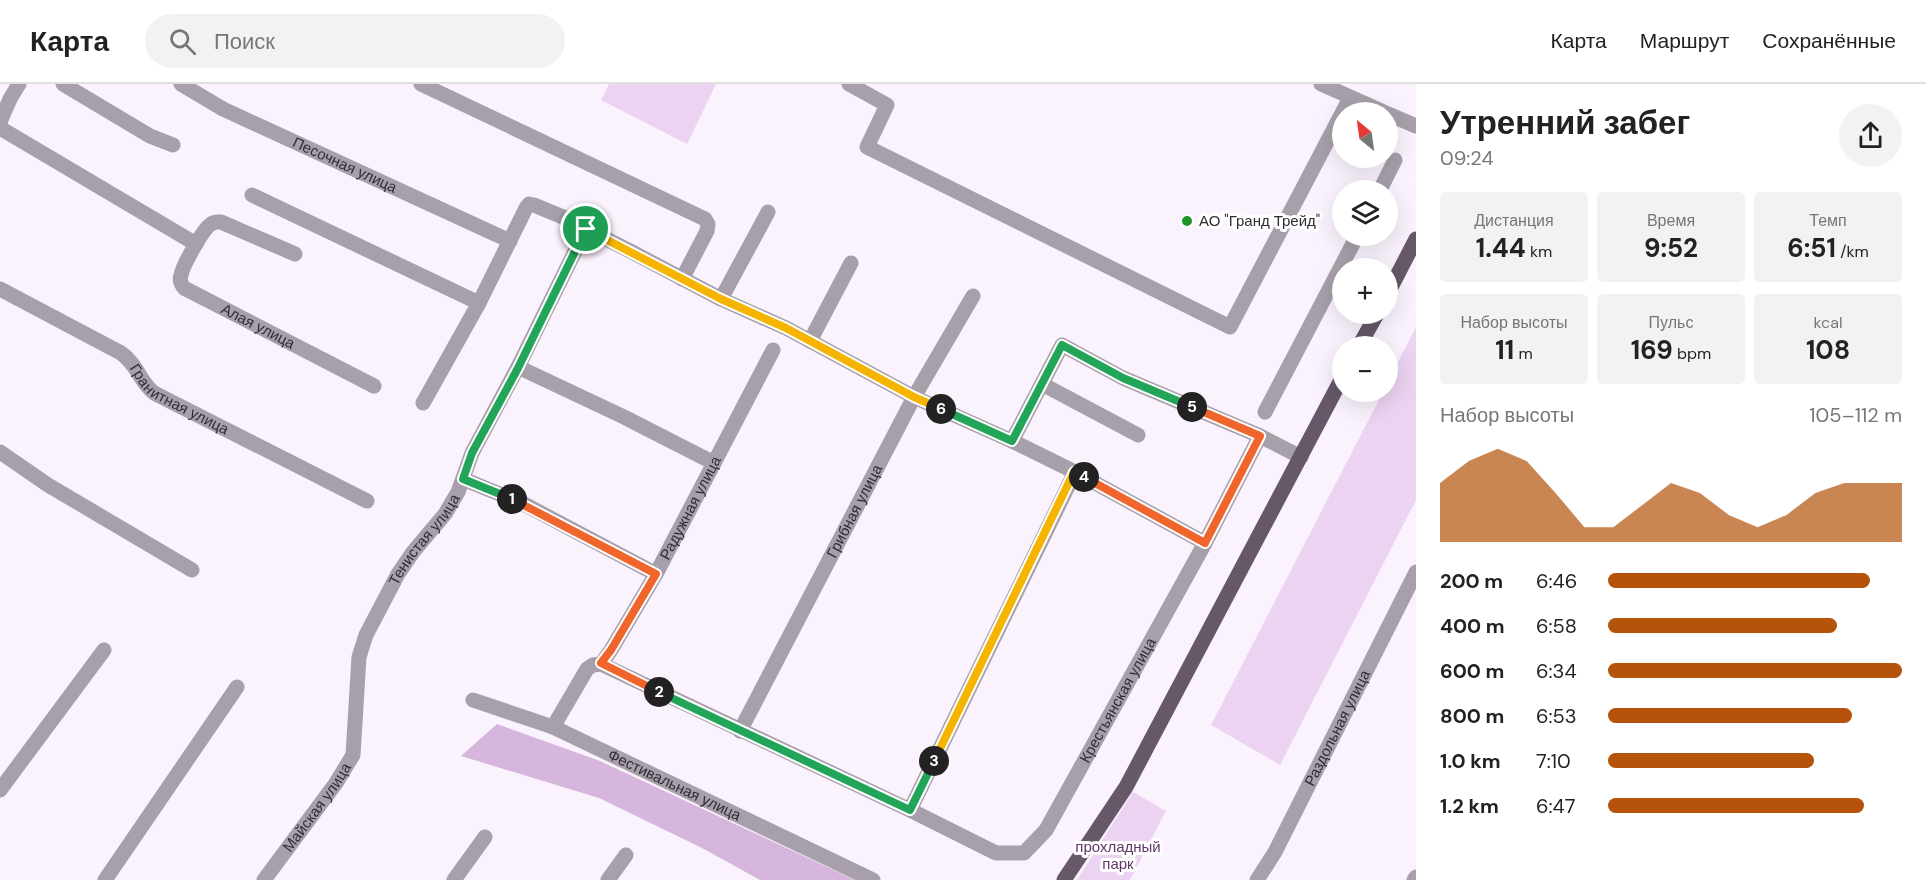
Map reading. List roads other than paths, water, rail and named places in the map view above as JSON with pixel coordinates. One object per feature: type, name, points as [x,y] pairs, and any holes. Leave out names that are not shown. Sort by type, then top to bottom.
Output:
[{"type":"main road","points":[[1398,274],[1416,239]]},
{"type":"main road","points":[[1064,880],[1126,787],[1332,397]]},
{"type":"street","points":[[0,122],[19,84]]},
{"type":"street","points":[[63,84],[150,136],[173,146]]},
{"type":"street","name":"Песочная улица","points":[[181,84],[224,109],[510,241]]},
{"type":"street","points":[[421,84],[705,219],[708,231],[682,279]]},
{"type":"street","points":[[849,84],[887,105],[867,147],[1230,327],[1350,98]]},
{"type":"street","points":[[1321,84],[1360,102]]},
{"type":"street","points":[[1398,118],[1416,126]]},
{"type":"street","points":[[0,128],[196,244]]},
{"type":"street","points":[[252,195],[478,303]]},
{"type":"street","points":[[423,403],[530,204],[563,217],[721,299],[786,328],[914,397],[1074,472],[1205,543]]},
{"type":"street","points":[[721,299],[768,212]]},
{"type":"street","name":"Алая улица","points":[[295,254],[220,222],[214,222],[208,226],[196,244],[180,275],[180,282],[184,288],[374,386]]},
{"type":"street","name":"Тенистая улица","points":[[359,657],[366,635],[398,574],[445,514],[458,492],[472,453],[518,368],[586,229]]},
{"type":"street","points":[[810,341],[851,263]]},
{"type":"street","name":"Гранитная улица","points":[[0,289],[121,353],[136,367],[143,384],[154,393],[367,501]]},
{"type":"street","points":[[1265,412],[1332,295]]},
{"type":"street","name":"Грибная улица","points":[[740,731],[914,397],[973,296]]},
{"type":"street","points":[[1012,441],[1062,345],[1123,378],[1260,436],[1301,456]]},
{"type":"street","name":"Радужная улица","points":[[553,727],[587,669],[601,663],[611,650],[656,574],[773,350]]},
{"type":"street","points":[[518,368],[624,417],[714,463]]},
{"type":"street","points":[[1042,384],[1138,435]]},
{"type":"street","name":"Крестьянская улица","points":[[910,810],[996,853],[1024,853],[1046,830],[1205,543],[1260,436]]},
{"type":"street","points":[[0,452],[48,485],[192,570]]},
{"type":"street","points":[[601,663],[910,810],[1074,472]]},
{"type":"street","points":[[463,479],[524,504],[656,574]]},
{"type":"street","name":"Раздольная улица","points":[[1257,880],[1275,852],[1416,572]]},
{"type":"street","points":[[0,790],[104,650]]},
{"type":"street","name":"Майская улица","points":[[264,880],[336,783],[353,755],[359,657]]},
{"type":"street","points":[[105,880],[237,687]]},
{"type":"street","name":"Фестивальная улица","points":[[473,700],[553,727],[873,880]]},
{"type":"street","points":[[454,880],[485,837]]},
{"type":"street","points":[[608,880],[626,855]]},
{"type":"place","name":"АО \"Гранд Трейд\"","points":[[1187,221]]},
{"type":"park label","name":"прохладный парк","points":[[1118,856]]}]
